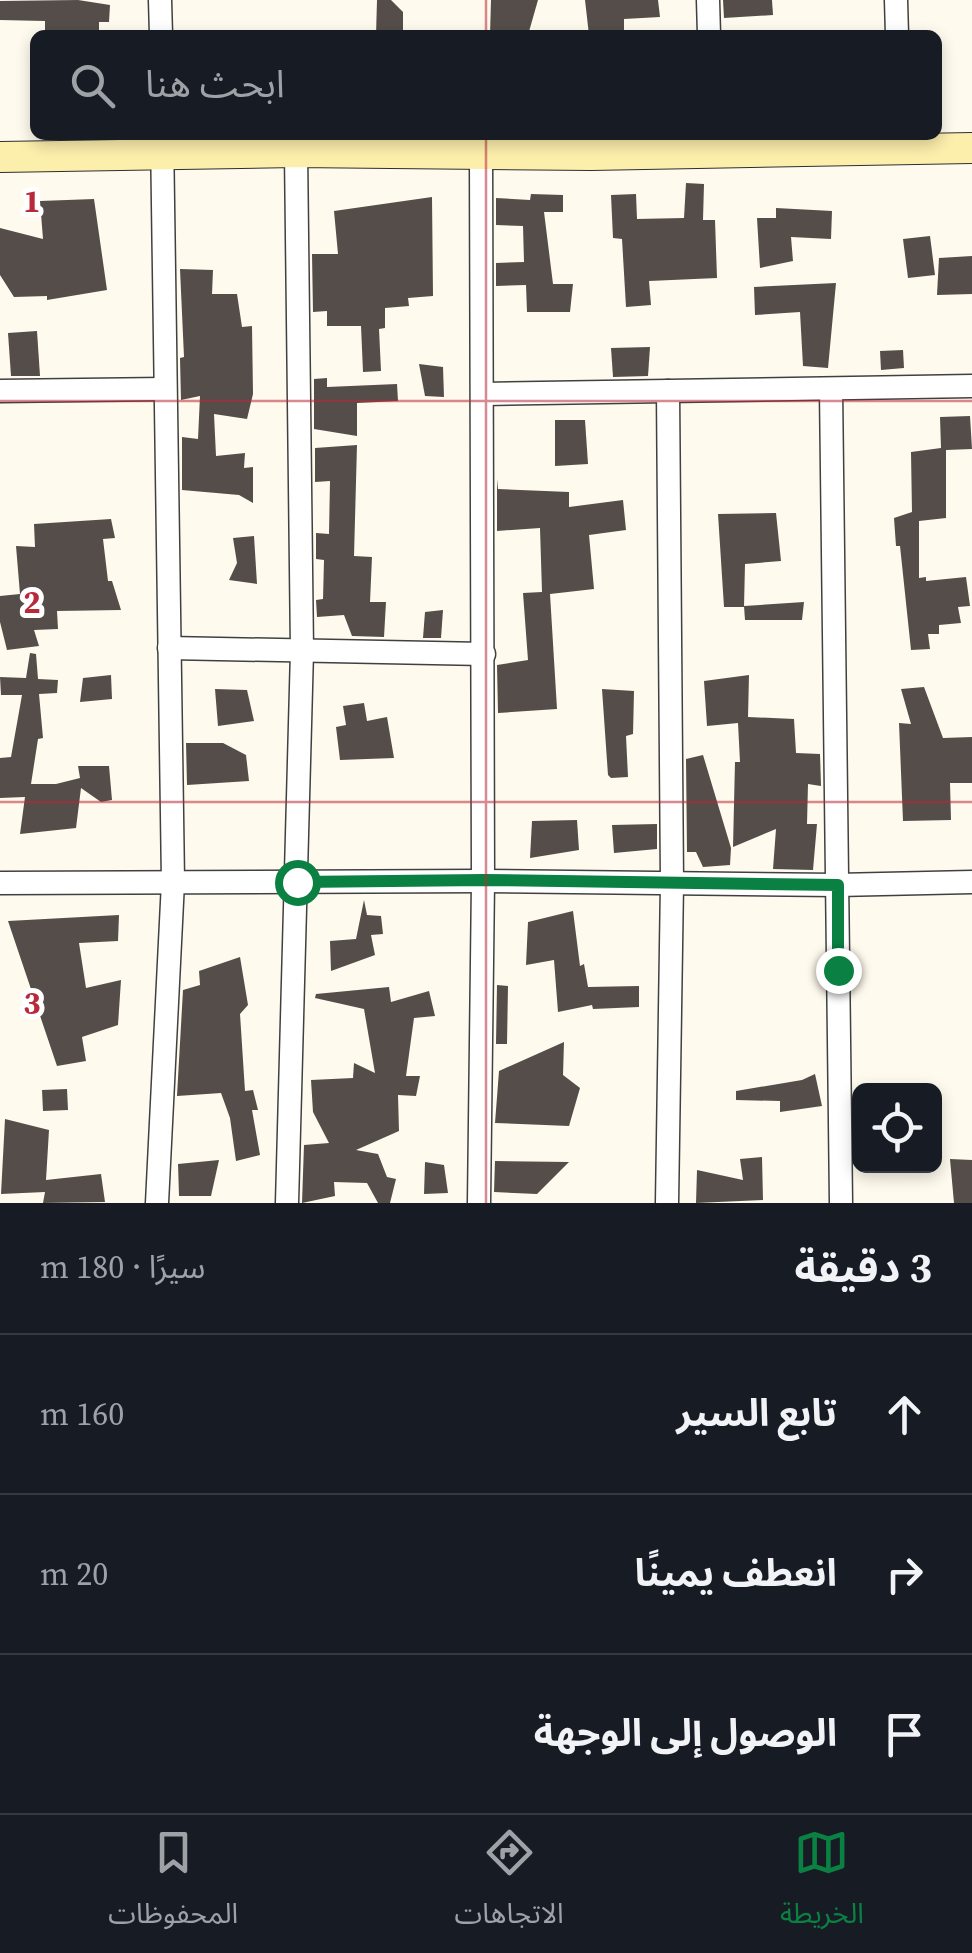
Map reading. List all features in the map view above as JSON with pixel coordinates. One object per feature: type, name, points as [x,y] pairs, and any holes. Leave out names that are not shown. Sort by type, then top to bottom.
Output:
[{"type":"street","points":[[160,0],[160,30]]},
{"type":"street","points":[[708,0],[708,30]]},
{"type":"street","points":[[896,0],[896,30]]},
{"type":"street","points":[[0,157],[162,144],[296,152],[481,154],[710,144],[897,142],[972,148]]},
{"type":"street","points":[[156,1203],[174,882],[162,144]]},
{"type":"street","points":[[287,1203],[302,651],[296,152]]},
{"type":"street","points":[[479,1203],[484,880],[481,154]]},
{"type":"street","points":[[484,394],[972,386]]},
{"type":"street","points":[[831,388],[842,1203]]},
{"type":"street","points":[[0,392],[165,389]]},
{"type":"street","points":[[668,391],[672,883],[668,1203]]},
{"type":"street","points":[[170,648],[484,654]]},
{"type":"street","points":[[0,882],[972,882]]},
{"type":"building","points":[[78,0],[110,5],[109,22],[99,22],[99,30],[45,30],[45,21],[0,20],[0,1]]},
{"type":"building","points":[[377,0],[391,0],[403,12],[403,30],[376,30]]},
{"type":"building","points":[[491,0],[538,0],[529,30],[490,30]]},
{"type":"building","points":[[585,0],[658,0],[660,17],[624,19],[624,30],[588,30]]},
{"type":"building","points":[[723,0],[772,0],[773,15],[724,18]]},
{"type":"building","points":[[686,183],[704,184],[703,220],[715,220],[717,278],[649,281],[651,305],[626,307],[622,239],[613,238],[611,195],[636,194],[637,219],[684,218]]},
{"type":"building","points":[[531,194],[563,195],[563,212],[544,212],[553,284],[573,284],[570,312],[527,312],[526,285],[496,286],[496,263],[524,262],[523,226],[496,225],[496,198],[530,200]]},
{"type":"building","points":[[432,197],[433,296],[408,298],[409,306],[385,308],[385,328],[379,329],[381,371],[363,372],[361,326],[327,326],[327,311],[313,312],[312,254],[338,254],[334,211]]},
{"type":"building","points":[[94,199],[107,290],[47,300],[47,296],[14,297],[0,275],[0,228],[43,239],[40,201]]},
{"type":"building","points":[[776,208],[832,211],[831,239],[791,237],[793,261],[760,268],[757,218],[776,218]]},
{"type":"building","points":[[930,236],[935,275],[908,278],[903,239]]},
{"type":"building","points":[[972,256],[972,294],[937,295],[939,258]]},
{"type":"building","points":[[180,269],[213,270],[212,294],[237,294],[242,327],[252,326],[253,394],[247,419],[214,414],[216,456],[245,453],[244,468],[253,467],[253,503],[239,495],[182,490],[182,437],[198,439],[200,396],[181,400],[180,358],[184,357]]},
{"type":"building","points":[[836,283],[828,368],[803,366],[800,312],[755,315],[754,287]]},
{"type":"building","points":[[37,331],[40,376],[11,376],[8,333]]},
{"type":"building","points":[[650,347],[648,376],[613,377],[611,348]]},
{"type":"building","points":[[903,350],[904,368],[881,370],[880,351]]},
{"type":"building","points":[[419,364],[443,367],[444,397],[425,396]]},
{"type":"building","points":[[327,378],[327,387],[397,384],[398,401],[357,403],[357,436],[314,429],[314,379]]},
{"type":"building","points":[[970,416],[972,449],[946,450],[946,518],[919,521],[919,578],[926,577],[926,581],[966,577],[970,606],[958,607],[961,623],[939,625],[939,634],[928,634],[930,649],[911,650],[894,518],[912,512],[911,452],[941,448],[940,417]]},
{"type":"building","points":[[555,420],[585,420],[588,464],[555,466]]},
{"type":"building","points":[[357,445],[354,556],[372,557],[370,602],[386,602],[384,637],[352,636],[344,615],[317,617],[316,600],[323,599],[324,560],[316,559],[316,533],[329,534],[330,481],[315,482],[315,448]]},
{"type":"building","points":[[497,479],[498,489],[569,492],[569,507],[623,500],[626,530],[589,535],[594,589],[550,594],[557,709],[498,713],[497,665],[528,660],[523,593],[542,592],[540,528],[497,531]]},
{"type":"building","points":[[776,513],[781,561],[745,564],[744,607],[724,607],[718,514]]},
{"type":"building","points":[[111,519],[115,538],[103,539],[108,581],[112,581],[121,610],[57,611],[58,629],[34,630],[39,646],[7,650],[0,622],[0,596],[20,594],[16,546],[35,547],[34,524]]},
{"type":"building","points":[[254,536],[257,584],[229,580],[237,563],[233,538]]},
{"type":"building","points":[[804,602],[802,620],[745,620],[744,606]]},
{"type":"building","points":[[443,610],[441,638],[423,638],[425,612]]},
{"type":"building","points":[[30,653],[36,654],[38,679],[58,680],[57,693],[39,694],[43,738],[38,739],[31,784],[56,784],[80,778],[78,766],[109,766],[112,800],[101,802],[81,788],[76,828],[20,834],[25,797],[0,798],[0,758],[11,757],[22,695],[1,695],[0,677],[26,678]]},
{"type":"building","points":[[111,675],[112,699],[80,702],[83,678]]},
{"type":"building","points":[[749,675],[748,717],[794,719],[796,753],[820,754],[821,786],[808,784],[807,824],[817,824],[813,870],[773,869],[776,829],[733,847],[735,762],[740,762],[738,723],[707,726],[704,681]]},
{"type":"building","points":[[924,687],[943,738],[972,737],[972,783],[950,783],[951,820],[903,821],[899,723],[911,724],[901,689]]},
{"type":"building","points":[[215,689],[247,690],[254,721],[218,726]]},
{"type":"building","points":[[602,689],[634,691],[633,734],[626,736],[628,777],[608,775]]},
{"type":"building","points":[[364,703],[367,721],[387,717],[394,758],[340,760],[336,727],[346,725],[343,706]]},
{"type":"building","points":[[186,743],[223,743],[246,755],[249,781],[187,785]]},
{"type":"building","points":[[703,755],[731,848],[730,865],[703,867],[696,852],[687,852],[686,759]]},
{"type":"building","points":[[577,820],[579,850],[530,858],[532,821]]},
{"type":"building","points":[[657,824],[657,849],[614,853],[612,825]]},
{"type":"building","points":[[364,900],[367,915],[381,916],[383,934],[371,935],[375,955],[331,971],[330,941],[356,939]]},
{"type":"building","points":[[573,911],[580,966],[584,964],[588,987],[639,986],[639,1007],[593,1009],[592,1005],[558,1012],[554,960],[526,965],[528,922]]},
{"type":"building","points":[[119,915],[118,941],[79,943],[86,988],[121,980],[118,1025],[82,1037],[86,1061],[57,1066],[8,921]]},
{"type":"building","points":[[240,957],[248,1005],[240,1014],[245,1091],[253,1090],[258,1110],[252,1110],[260,1155],[236,1161],[230,1118],[221,1093],[177,1096],[183,990],[200,985],[199,971]]},
{"type":"building","points":[[497,985],[508,986],[507,1044],[496,1044]]},
{"type":"building","points":[[389,987],[391,1002],[429,991],[435,1016],[414,1018],[406,1076],[420,1076],[416,1096],[398,1095],[399,1131],[356,1150],[378,1154],[387,1177],[396,1179],[390,1203],[378,1203],[367,1183],[334,1182],[335,1196],[302,1203],[304,1145],[329,1143],[313,1112],[311,1080],[353,1078],[354,1063],[375,1073],[364,1009],[315,998],[316,994]]},
{"type":"building","points":[[564,1042],[563,1075],[580,1088],[569,1126],[495,1123],[499,1071]]},
{"type":"building","points":[[815,1074],[822,1106],[780,1112],[780,1101],[736,1100],[736,1091],[802,1080]]},
{"type":"building","points":[[67,1089],[68,1110],[43,1111],[42,1090]]},
{"type":"building","points":[[5,1119],[49,1130],[46,1180],[101,1174],[105,1202],[43,1203],[45,1192],[1,1194]]},
{"type":"building","points":[[762,1157],[763,1200],[696,1203],[697,1170],[743,1180],[740,1159]]},
{"type":"building","points":[[950,1159],[972,1160],[972,1203],[954,1203]]},
{"type":"building","points":[[219,1160],[211,1196],[179,1196],[178,1164]]},
{"type":"building","points":[[495,1161],[569,1162],[537,1194],[494,1192]]},
{"type":"building","points":[[425,1162],[444,1165],[448,1193],[424,1194]]},
{"type":"route","points":[[297,882],[484,880],[838,885],[838,970]]}]
